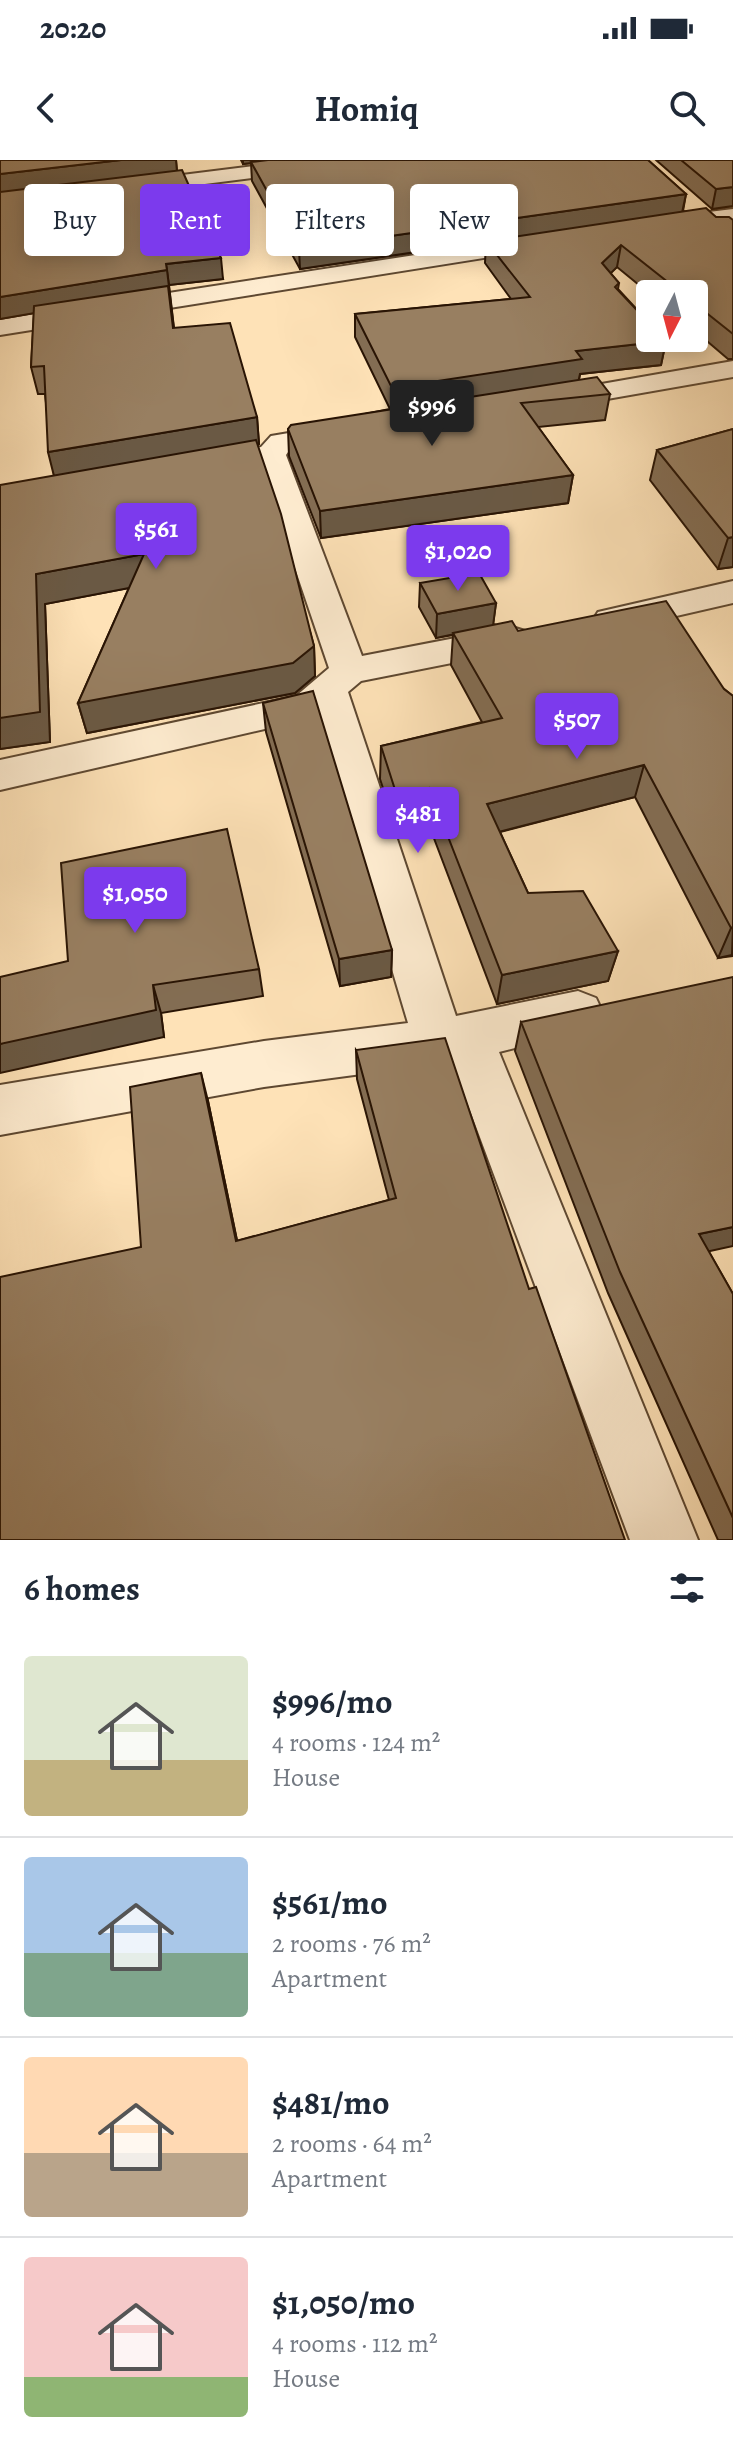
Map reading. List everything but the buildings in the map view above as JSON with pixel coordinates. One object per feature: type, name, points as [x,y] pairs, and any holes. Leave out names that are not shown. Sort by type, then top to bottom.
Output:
[{"type":"street","points":[[158,184],[191,160]]},
{"type":"street","points":[[158,184],[348,160]]},
{"type":"street","points":[[683,199],[705,218]]},
{"type":"street","points":[[642,227],[705,218],[728,224]]},
{"type":"street","points":[[0,327],[563,239]]},
{"type":"street","points":[[515,406],[733,369]]},
{"type":"street","points":[[180,470],[271,454],[281,442],[374,428]]},
{"type":"street","points":[[271,454],[338,680],[454,1040],[664,1540]]},
{"type":"street","points":[[0,775],[308,706],[338,680],[733,592]]},
{"type":"street","points":[[0,1110],[264,1064],[454,1040],[624,1003]]}]
